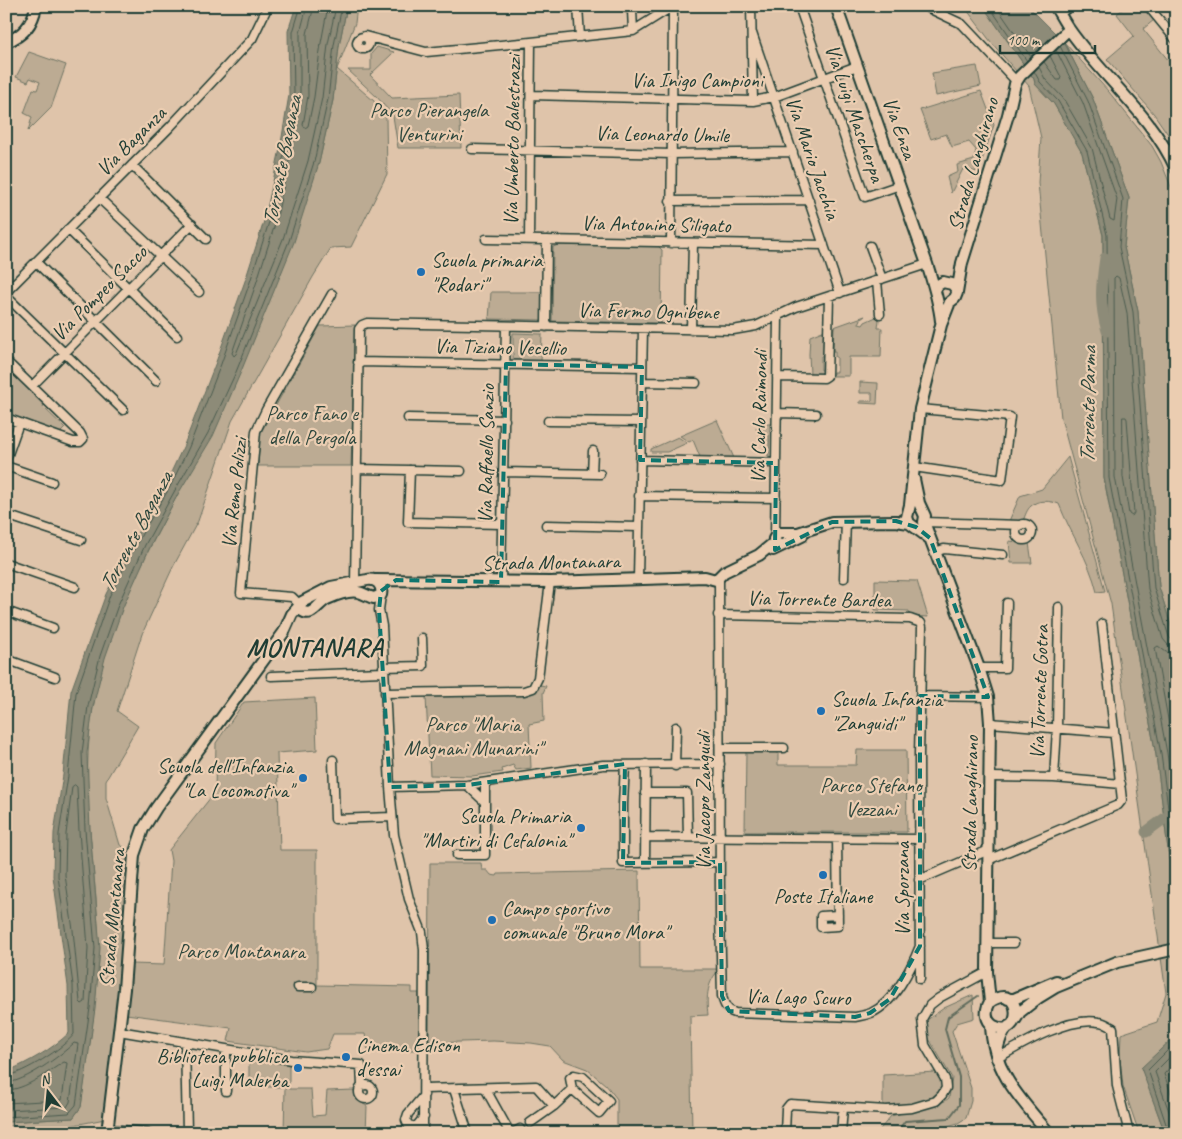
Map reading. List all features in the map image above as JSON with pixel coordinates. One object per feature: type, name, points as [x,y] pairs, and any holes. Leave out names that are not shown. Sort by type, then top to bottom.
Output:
[{"type":"street","points":[[6,35],[16,30],[22,24],[30,6]]},
{"type":"street","points":[[6,42],[19,36],[27,27],[34,17],[36,6]]},
{"type":"street","name":"Via Baganza","points":[[6,294],[170,127],[252,39],[268,6]]},
{"type":"street","points":[[578,6],[580,37]]},
{"type":"street","points":[[622,6],[632,10],[634,31]]},
{"type":"street","points":[[367,40],[378,40],[426,52],[634,31],[673,6]]},
{"type":"street","points":[[671,243],[673,6]]},
{"type":"street","name":"Via Mario Jacchia","points":[[750,6],[753,100]]},
{"type":"street","name":"Via Luigi Mascherpa","points":[[799,6],[865,197],[900,185]]},
{"type":"street","name":"Via Enza","points":[[836,6],[936,290]]},
{"type":"street","points":[[924,6],[962,24],[1018,79],[1065,32]]},
{"type":"street","points":[[1068,6],[1057,9],[1065,32],[1132,103],[1162,144],[1176,169]]},
{"type":"street","points":[[1148,6],[1176,40]]},
{"type":"street","name":"Via Mario Jacchia","points":[[752,34],[840,293]]},
{"type":"street","name":"Via Umberto Balestrazzi","points":[[528,239],[531,42]]},
{"type":"street","name":"Via Inigo Campioni","points":[[531,95],[753,100],[774,96],[857,66]]},
{"type":"street","name":"Strada Langhirano","points":[[1018,79],[962,263],[955,298],[945,301],[941,325],[920,409],[914,467],[915,519],[930,538],[988,697],[990,777],[987,943],[990,1002],[986,1011],[991,1024],[991,1038],[996,1058],[1011,1086],[1049,1133]]},
{"type":"street","name":"Via Leonardo Umile","points":[[472,149],[672,154],[793,152]]},
{"type":"street","points":[[132,165],[206,239]]},
{"type":"street","points":[[99,198],[199,292]]},
{"type":"street","points":[[670,201],[809,200]]},
{"type":"street","name":"Via Pompeo Sacco","points":[[32,386],[192,224]]},
{"type":"street","points":[[68,229],[177,336]]},
{"type":"street","name":"Via Antonino Siligato","points":[[486,239],[824,245]]},
{"type":"street","points":[[546,327],[547,240]]},
{"type":"street","points":[[691,330],[693,243]]},
{"type":"street","points":[[870,246],[880,280],[880,314]]},
{"type":"street","points":[[36,262],[156,381]]},
{"type":"street","name":"Strada Langhirano","points":[[936,290],[938,285],[946,282],[962,263]]},
{"type":"street","name":"Via Enza","points":[[927,264],[946,282]]},
{"type":"street","name":"Via Fermo Ognibene","points":[[358,362],[359,329],[367,323],[733,330],[756,326],[796,307],[927,264]]},
{"type":"street","points":[[946,282],[952,284],[956,289]]},
{"type":"street","points":[[936,290],[936,296],[945,301]]},
{"type":"street","points":[[6,294],[123,410]]},
{"type":"street","name":"Via Remo Polizzi","points":[[300,605],[292,597],[242,593],[256,431],[332,294]]},
{"type":"street","points":[[777,378],[824,378],[828,374],[829,297]]},
{"type":"street","name":"Via Carlo Raimondi","points":[[778,316],[776,518],[781,539]]},
{"type":"street","name":"Via Raffaello Sanzio","points":[[501,582],[506,326]]},
{"type":"street","points":[[638,579],[643,329]]},
{"type":"street","points":[[6,361],[83,438],[82,441],[74,442],[6,418]]},
{"type":"street","points":[[355,583],[358,362]]},
{"type":"street","name":"Via Tiziano Vecellio","points":[[358,362],[642,367]]},
{"type":"street","points":[[642,382],[696,383]]},
{"type":"street","points":[[914,467],[1002,480],[1010,417],[920,409]]},
{"type":"street","points":[[777,413],[816,414]]},
{"type":"street","points":[[408,418],[505,420]]},
{"type":"street","points":[[548,420],[641,422]]},
{"type":"street","points":[[6,460],[19,423]]},
{"type":"street","points":[[504,472],[596,474],[593,451]]},
{"type":"street","points":[[640,460],[776,463]]},
{"type":"street","points":[[6,466],[52,482]]},
{"type":"street","points":[[356,469],[461,471]]},
{"type":"street","points":[[410,470],[408,522],[502,524]]},
{"type":"street","points":[[640,496],[776,498]]},
{"type":"street","points":[[6,515],[81,540]]},
{"type":"street","points":[[915,519],[1021,525]]},
{"type":"street","name":"Strada Montanara","points":[[107,1131],[119,1031],[134,854],[139,837],[156,808],[284,632],[291,617],[300,605],[309,598],[344,583],[374,580],[550,582],[715,576],[758,555],[772,551],[781,539],[820,525],[846,521],[915,519]]},
{"type":"street","points":[[844,578],[846,521]]},
{"type":"street","points":[[546,525],[639,527]]},
{"type":"street","points":[[935,552],[944,549],[1003,554]]},
{"type":"street","points":[[6,563],[76,587]]},
{"type":"street","name":"Via Jacopo Zanguidi","points":[[715,576],[718,590],[722,996],[724,1004],[729,1011]]},
{"type":"street","points":[[374,580],[380,586],[381,593],[379,610],[382,626],[392,816],[403,878],[422,932],[424,955],[423,1133]]},
{"type":"street","name":"Strada Montanara","points":[[284,632],[323,602],[347,592],[357,592],[374,598],[396,580]]},
{"type":"street","points":[[385,693],[524,691],[533,688],[538,678],[550,582]]},
{"type":"street","points":[[369,597],[379,610]]},
{"type":"street","points":[[978,668],[1005,668],[1007,603]]},
{"type":"street","points":[[300,605],[302,612],[312,612]]},
{"type":"street","name":"Via Torrente Gotra","points":[[1054,778],[1057,728],[1059,607]]},
{"type":"street","points":[[6,611],[53,628]]},
{"type":"street","name":"Via Torrente Bardea","points":[[718,615],[793,615],[910,619],[918,621]]},
{"type":"street","name":"Via Sporzana","points":[[918,621],[922,627],[919,839],[920,979]]},
{"type":"street","points":[[920,880],[1118,804],[1122,800],[1102,624]]},
{"type":"street","points":[[271,676],[423,666],[422,638]]},
{"type":"street","points":[[6,659],[56,677]]},
{"type":"street","points":[[920,696],[988,697]]},
{"type":"street","points":[[990,723],[1114,733]]},
{"type":"street","points":[[675,766],[676,727]]},
{"type":"street","points":[[720,748],[784,748]]},
{"type":"street","points":[[333,760],[335,819],[392,816]]},
{"type":"street","points":[[646,764],[646,862]]},
{"type":"street","points":[[390,787],[467,785],[603,766],[720,764]]},
{"type":"street","points":[[625,765],[622,804],[623,863],[720,862]]},
{"type":"street","points":[[990,777],[1054,778],[1121,784]]},
{"type":"street","points":[[457,855],[485,855],[484,783]]},
{"type":"street","points":[[467,785],[485,802]]},
{"type":"street","points":[[645,793],[687,793],[688,837]]},
{"type":"street","points":[[645,837],[919,839]]},
{"type":"street","points":[[837,838],[838,915]]},
{"type":"street","points":[[987,943],[1014,943]]},
{"type":"street","points":[[996,1058],[1004,1032],[1020,1012],[1052,990],[1112,964],[1176,943]]},
{"type":"street","name":"Via Lago Scuro","points":[[729,1011],[735,1013],[855,1017],[870,1013],[890,999],[913,963],[920,946]]},
{"type":"street","points":[[990,1002],[1005,998],[1014,999],[1109,958],[1176,949]]},
{"type":"street","points":[[785,1133],[786,1109],[790,1104],[886,1110],[912,1108],[936,1101],[946,1088],[945,1079],[925,1045],[922,1019],[930,1005],[939,998],[988,976],[993,989],[1016,1008],[1013,1023],[1004,1028],[991,1024]]},
{"type":"street","points":[[298,987],[312,987]]},
{"type":"street","points":[[996,1058],[1060,1026],[1072,1023],[1100,1022],[1113,1028],[1117,1086],[1129,1133]]},
{"type":"street","points":[[119,1031],[291,1060],[361,1065],[362,1086]]},
{"type":"street","points":[[185,1042],[187,1131]]},
{"type":"street","points":[[226,1049],[226,1092]]},
{"type":"street","points":[[574,1075],[583,1077],[609,1101],[599,1113],[572,1089],[570,1078],[574,1075]]},
{"type":"street","points":[[424,1091],[536,1086],[554,1106]]},
{"type":"street","points":[[485,1088],[514,1132]]},
{"type":"street","points":[[454,1089],[468,1133]]},
{"type":"street","points":[[530,1123],[554,1106],[572,1089]]},
{"type":"street","points":[[424,1091],[406,1120],[408,1125],[416,1127],[424,1118]]},
{"type":"street","points":[[841,1133],[843,1108]]},
{"type":"street","points":[[107,1131],[147,1132]]},
{"type":"highlighted area","points":[[506,364],[642,367],[640,460],[776,463],[775,550],[832,522],[896,521],[916,527],[930,538],[988,697],[920,696],[920,946],[890,999],[870,1013],[855,1017],[729,1011],[722,996],[720,862],[623,863],[625,764],[467,785],[390,787],[379,610],[381,591],[396,580],[501,582]]},
{"type":"green space","points":[[347,6],[357,6],[355,23],[337,69],[374,101],[386,118],[387,174],[351,247],[331,248],[232,421],[198,521],[173,567],[142,634],[117,711],[138,726],[106,780],[106,798],[120,845],[137,854],[105,1119],[59,1128],[6,1126],[6,1122],[73,1118],[81,1107],[94,1011],[99,954],[88,796],[88,767],[89,737],[99,680],[106,652],[126,598],[178,494],[319,163],[333,100],[339,46]]},
{"type":"green space","points":[[964,6],[983,6],[1034,79],[1035,84],[1054,104],[1082,153],[1103,236],[1104,478],[1156,755],[1170,865],[1176,948],[1176,1035],[1142,1069],[1165,1133],[1139,1133],[1123,1086],[1120,1058],[1121,1034],[1157,1022],[1166,993],[1111,604],[1061,418],[1038,183],[1041,138],[1029,86],[991,42]]},
{"type":"green space","points":[[1126,6],[1142,6],[1154,20],[1143,29],[1173,66],[1176,64],[1176,146],[1154,114],[1107,59],[1134,36],[1117,14]]},
{"type":"green space","points":[[1064,42],[1109,92],[1152,146],[1161,162],[1176,199],[1176,642],[1159,587],[1138,312],[1124,247],[1129,198],[1093,99]]},
{"type":"green space","name":"Parco Pierangela Venturini","points":[[377,47],[394,52],[370,75],[392,98],[459,95],[461,148],[398,148],[393,116],[377,97],[348,70],[371,70],[371,54]]},
{"type":"green space","points":[[29,52],[66,65],[51,108],[28,131],[32,117],[24,113],[33,89],[37,90],[40,82],[30,78],[28,82],[16,77]]},
{"type":"green space","points":[[977,66],[981,86],[936,96],[932,73]]},
{"type":"green space","points":[[981,91],[994,125],[978,172],[963,169],[951,193],[947,177],[958,172],[957,165],[974,160],[976,150],[969,142],[952,147],[946,134],[931,139],[920,110]]},
{"type":"green space","points":[[558,245],[658,246],[662,250],[661,323],[552,321],[553,247]]},
{"type":"green space","points":[[491,292],[543,292],[542,320],[489,319]]},
{"type":"green space","points":[[865,316],[859,324],[863,325],[865,322],[876,317],[879,320],[878,328],[882,328],[881,357],[849,357],[849,376],[833,376],[833,372],[837,372],[837,357],[835,357],[835,351],[833,351],[834,327]]},
{"type":"green space","name":"Parco Fano e della Pergola","points":[[355,325],[351,466],[258,466],[260,434],[320,326]]},
{"type":"green space","points":[[825,330],[824,355],[821,356],[821,370],[825,370],[824,374],[810,374],[810,336]]},
{"type":"green space","points":[[513,333],[542,334],[541,361],[513,360]]},
{"type":"green space","points":[[6,363],[45,402],[43,407],[65,428],[60,433],[6,416]]},
{"type":"green space","points":[[860,382],[878,383],[877,404],[860,403],[860,401],[872,401],[872,393],[860,393]]},
{"type":"green space","points":[[717,420],[734,458],[700,457],[693,440],[689,442],[680,436]]},
{"type":"green space","points":[[764,424],[770,424],[769,458],[756,428]]},
{"type":"green space","points":[[678,437],[687,443],[667,452],[651,452],[651,449]]},
{"type":"green space","points":[[1068,457],[1105,591],[1097,592],[1085,558],[1059,504],[1048,501],[1037,502],[1028,509],[1023,521],[1009,521],[1020,496],[1042,489]]},
{"type":"green space","points":[[1009,541],[1029,543],[1032,563],[1011,563]]},
{"type":"green space","points":[[875,580],[917,581],[928,617],[910,616],[909,611],[875,610]]},
{"type":"green space","name":"Parco \"Maria Magnani Munarini\"","points":[[540,685],[546,686],[543,693],[544,721],[529,724],[531,768],[516,770],[513,765],[502,769],[503,772],[472,776],[430,775],[426,697],[526,695],[532,693]]},
{"type":"green space","name":"Parco Montanara","points":[[315,698],[317,750],[277,753],[280,850],[317,850],[317,985],[412,987],[412,993],[419,993],[419,1050],[368,1050],[365,1034],[333,1034],[327,1049],[306,1052],[228,1041],[231,1028],[126,1014],[132,964],[164,965],[171,861],[169,850],[215,792],[216,743],[244,702]]},
{"type":"green space","name":"Parco Stefano Vezzani","points":[[857,750],[906,750],[907,832],[745,832],[746,751],[778,752],[778,765],[856,765]]},
{"type":"green space","points":[[430,863],[481,863],[482,870],[487,870],[491,875],[497,876],[498,874],[639,871],[640,969],[720,969],[712,979],[708,990],[708,1015],[690,1016],[692,1133],[617,1133],[617,1099],[606,1085],[587,1069],[563,1060],[550,1046],[493,1041],[429,1043]]},
{"type":"green space","points":[[973,995],[974,1018],[957,1023],[952,1031],[971,1088],[971,1101],[966,1118],[958,1123],[923,1133],[877,1133],[891,1116],[945,1101],[949,1098],[952,1078],[928,1037],[927,1020],[944,1008]]},
{"type":"green space","points":[[249,1056],[289,1062],[289,1089],[311,1089],[313,1116],[325,1115],[327,1091],[354,1090],[358,1100],[367,1106],[366,1133],[284,1133],[285,1087],[249,1087]]},
{"type":"green space","points":[[936,1072],[942,1079],[943,1089],[936,1094],[915,1103],[883,1108],[883,1075]]},
{"type":"water","name":"Torrente Baganza","points":[[296,6],[347,6],[339,46],[333,100],[319,163],[294,242],[213,436],[178,494],[150,547],[123,607],[105,658],[93,707],[87,753],[90,830],[100,948],[95,1009],[81,1107],[73,1118],[6,1122],[6,1072],[39,1055],[69,1033],[68,986],[53,876],[54,833],[63,775],[71,691],[106,594],[165,485],[184,445],[245,281],[265,218],[280,149],[289,95],[288,31]]},
{"type":"water","points":[[983,6],[1028,6],[1064,42],[1093,99],[1129,198],[1124,247],[1138,311],[1159,587],[1176,642],[1176,948],[1170,865],[1156,755],[1104,478],[1103,235],[1082,153],[1054,104],[1035,84],[1034,79]]},
{"type":"water","points":[[1176,1035],[1176,1133],[1165,1133],[1141,1068]]},
{"type":"waterway","name":"Torrente Parma","points":[[1105,258],[1102,294],[1107,331]]},
{"type":"waterway","points":[[1146,832],[1176,810]]},
{"type":"waterway","points":[[896,1133],[905,1121],[949,1118],[959,1105],[959,1077],[945,1029],[948,1017],[978,996]]},
{"type":"place","name":"Scuola primaria \"Rodari\"","points":[[421,272]]},
{"type":"place","name":"Scuola Infanzia \"Zanguidi\"","points":[[821,711]]},
{"type":"place","name":"Scuola dell'Infanzia \"La Locomotiva\"","points":[[303,778]]},
{"type":"place","name":"Scuola Primaria \"Martiri di Cefalonia\"","points":[[581,828]]},
{"type":"place","name":"Poste Italiane","points":[[823,875]]},
{"type":"place","name":"Campo sportivo comunale \"Bruno Mora\"","points":[[492,920]]},
{"type":"place","name":"Cinema Edison d'essai","points":[[346,1057]]},
{"type":"place","name":"Biblioteca pubblica Luigi Malerba","points":[[298,1068]]},
{"type":"district","name":"MONTANARA","points":[[315,647]]}]
